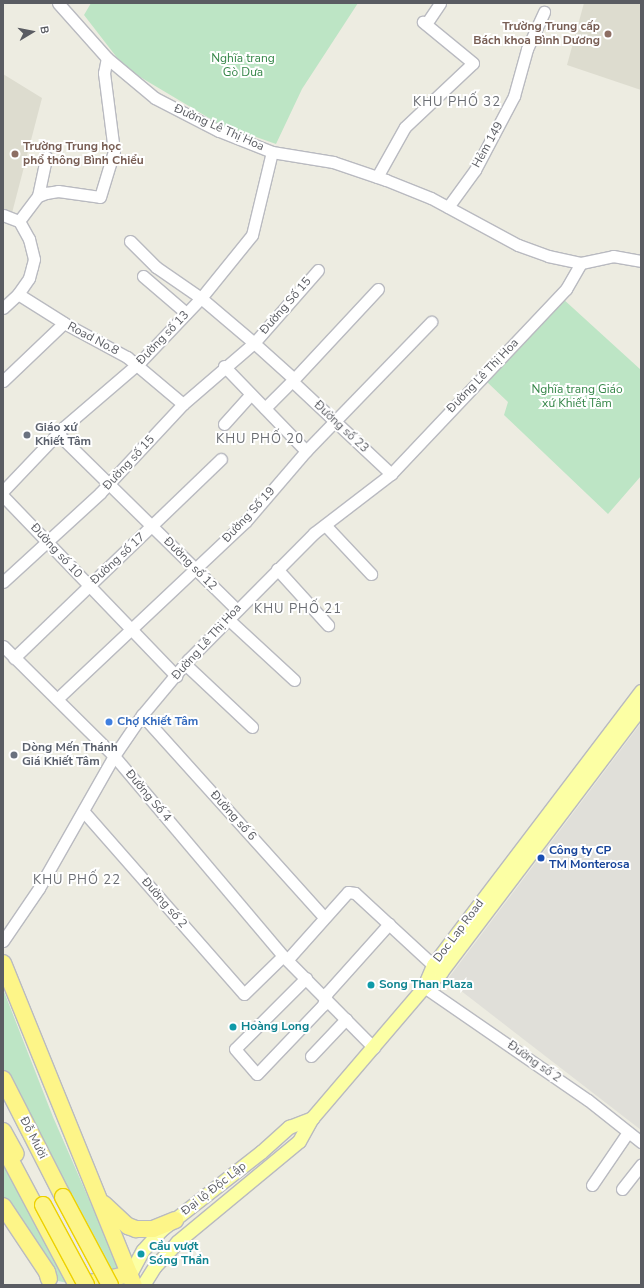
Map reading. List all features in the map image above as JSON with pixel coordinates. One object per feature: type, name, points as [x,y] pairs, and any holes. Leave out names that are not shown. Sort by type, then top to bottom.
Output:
[{"type":"highway","points":[[3,963],[8,981],[132,1280],[81,1285]]},
{"type":"highway","name":"Đỗ Mười","points":[[3,1079],[49,1202]]},
{"type":"highway","name":"Đỗ Mười","points":[[3,1102],[49,1202]]},
{"type":"highway","name":"Đỗ Mười","points":[[3,1131],[49,1202]]},
{"type":"highway","points":[[3,1146],[49,1202],[110,1285]]},
{"type":"highway","points":[[98,1197],[112,1213],[128,1226],[136,1229],[153,1229],[175,1220]]},
{"type":"highway","points":[[49,1202],[77,1285]]},
{"type":"highway","points":[[49,1202],[86,1285]]},
{"type":"highway","points":[[49,1202],[100,1285]]},
{"type":"highway","points":[[3,1206],[47,1272],[52,1282]]},
{"type":"highway","points":[[3,1216],[52,1282]]},
{"type":"main road","name":"Doc Lap Road","points":[[424,987],[433,965],[641,691]]},
{"type":"main road","name":"Doc Lap Road","points":[[424,987],[441,972],[641,708]]},
{"type":"main road","name":"Đại lộ Độc Lập","points":[[144,1285],[156,1266],[177,1242],[299,1141],[312,1118],[374,1048],[424,987]]},
{"type":"main road","name":"Đại lộ Độc Lập","points":[[132,1280],[148,1243],[261,1152],[288,1127],[312,1118]]},
{"type":"street","name":"Đường Lê Thị Hoa","points":[[3,941],[38,888],[84,812],[114,756],[142,715],[185,664],[314,533],[326,526],[390,474],[566,289],[581,263],[556,259],[518,245],[448,207],[377,176],[333,162],[272,152],[219,131],[155,98],[107,58],[58,3]]},
{"type":"street","points":[[377,176],[405,127],[473,63],[425,23],[440,3]]},
{"type":"street","name":"Hẻm 149","points":[[448,207],[474,170],[514,96],[527,49],[544,12]]},
{"type":"street","points":[[38,196],[58,191],[100,197],[114,151],[104,73],[107,58]]},
{"type":"street","name":"Đường số 13","points":[[3,491],[58,434],[137,365],[201,298],[252,235],[272,152]]},
{"type":"street","points":[[19,221],[38,196],[46,157]]},
{"type":"street","points":[[3,215],[19,221],[29,239],[34,260],[29,278],[18,294],[3,308]]},
{"type":"street","name":"Đường số 23","points":[[130,242],[156,267],[201,298],[254,343],[390,474]]},
{"type":"street","points":[[581,263],[612,256],[641,261]]},
{"type":"street","name":"Đường Số 15","points":[[254,343],[318,270]]},
{"type":"street","points":[[143,276],[186,313]]},
{"type":"street","points":[[265,408],[378,289]]},
{"type":"street","name":"Road No.8","points":[[18,294],[64,323],[127,357],[183,404]]},
{"type":"street","name":"Đường Số 19","points":[[57,699],[246,521],[334,420],[431,322]]},
{"type":"street","points":[[3,381],[64,323]]},
{"type":"street","name":"Đường số 15","points":[[3,582],[109,484],[183,404],[224,366],[254,343]]},
{"type":"street","points":[[224,366],[306,451]]},
{"type":"street","points":[[224,424],[251,394]]},
{"type":"street","name":"Đường số 12","points":[[58,434],[237,610]]},
{"type":"street","name":"Đường số 17","points":[[14,658],[152,527],[221,459]]},
{"type":"street","name":"Đường số 10","points":[[3,496],[48,540],[89,587],[176,676]]},
{"type":"street","points":[[326,526],[371,574]]},
{"type":"street","points":[[277,569],[328,625]]},
{"type":"street","points":[[228,619],[294,680]]},
{"type":"street","name":"Đường Số 4","points":[[3,646],[114,756],[285,958],[374,1048]]},
{"type":"street","points":[[185,664],[252,727]]},
{"type":"street","name":"Đường số 6","points":[[142,715],[324,917]]},
{"type":"street","name":"Đường số 2","points":[[84,812],[244,994],[285,958]]},
{"type":"street","points":[[285,958],[348,892],[355,893],[433,965]]},
{"type":"street","points":[[306,978],[235,1049],[257,1074],[323,1005],[327,994],[389,924]]},
{"type":"street","name":"Đường số 2","points":[[424,987],[583,1096],[641,1142]]},
{"type":"street","points":[[311,1056],[346,1019]]},
{"type":"street","points":[[592,1185],[628,1132]]},
{"type":"street","points":[[622,1189],[641,1165]]},
{"type":"shaded area","name":"Trường Trung cấp Bách khoa Bình Dương","points":[[584,3],[641,3],[641,90],[567,65]]},
{"type":"shaded area","name":"Trường Trung học phổ thông Bình Chiểu","points":[[3,74],[42,98],[12,213],[3,209]]},
{"type":"shaded area","points":[[641,723],[641,1130],[447,980]]},
{"type":"green space","name":"Nghĩa trang Gò Dưa","points":[[91,3],[358,3],[302,89],[276,144],[219,124],[125,68],[84,15]]},
{"type":"green space","name":"Nghĩa trang Giáo xứ Khiết Tâm","points":[[562,298],[641,370],[641,476],[608,514],[504,415],[508,402],[487,382]]},
{"type":"green space","points":[[3,989],[53,1117],[119,1268],[112,1275],[3,1074]]},
{"type":"green space","points":[[3,1154],[68,1283],[58,1281],[3,1196]]},
{"type":"place","name":"Trường Trung cấp Bách khoa Bình Dương","points":[[608,34]]},
{"type":"place","name":"Trường Trung học phổ thông Bình Chiểu","points":[[15,154]]},
{"type":"place","name":"Giáo xứ Khiết Tâm","points":[[27,435]]},
{"type":"place","name":"Chợ Khiết Tâm","points":[[109,722]]},
{"type":"place","name":"Dòng Mến Thánh Giá Khiết Tâm","points":[[14,755]]},
{"type":"place","name":"Công ty CP TM Monterosa","points":[[541,858]]},
{"type":"place","name":"Song Than Plaza","points":[[371,985]]},
{"type":"place","name":"Hoàng Long","points":[[233,1027]]},
{"type":"place","name":"Cầu vượt Sóng Thần","points":[[141,1254]]},
{"type":"district","name":"KHU PHỐ 32","points":[[457,102]]},
{"type":"district","name":"KHU PHỐ 20","points":[[260,439]]},
{"type":"district","name":"KHU PHỐ 21","points":[[298,609]]},
{"type":"district","name":"KHU PHỐ 22","points":[[77,880]]}]
